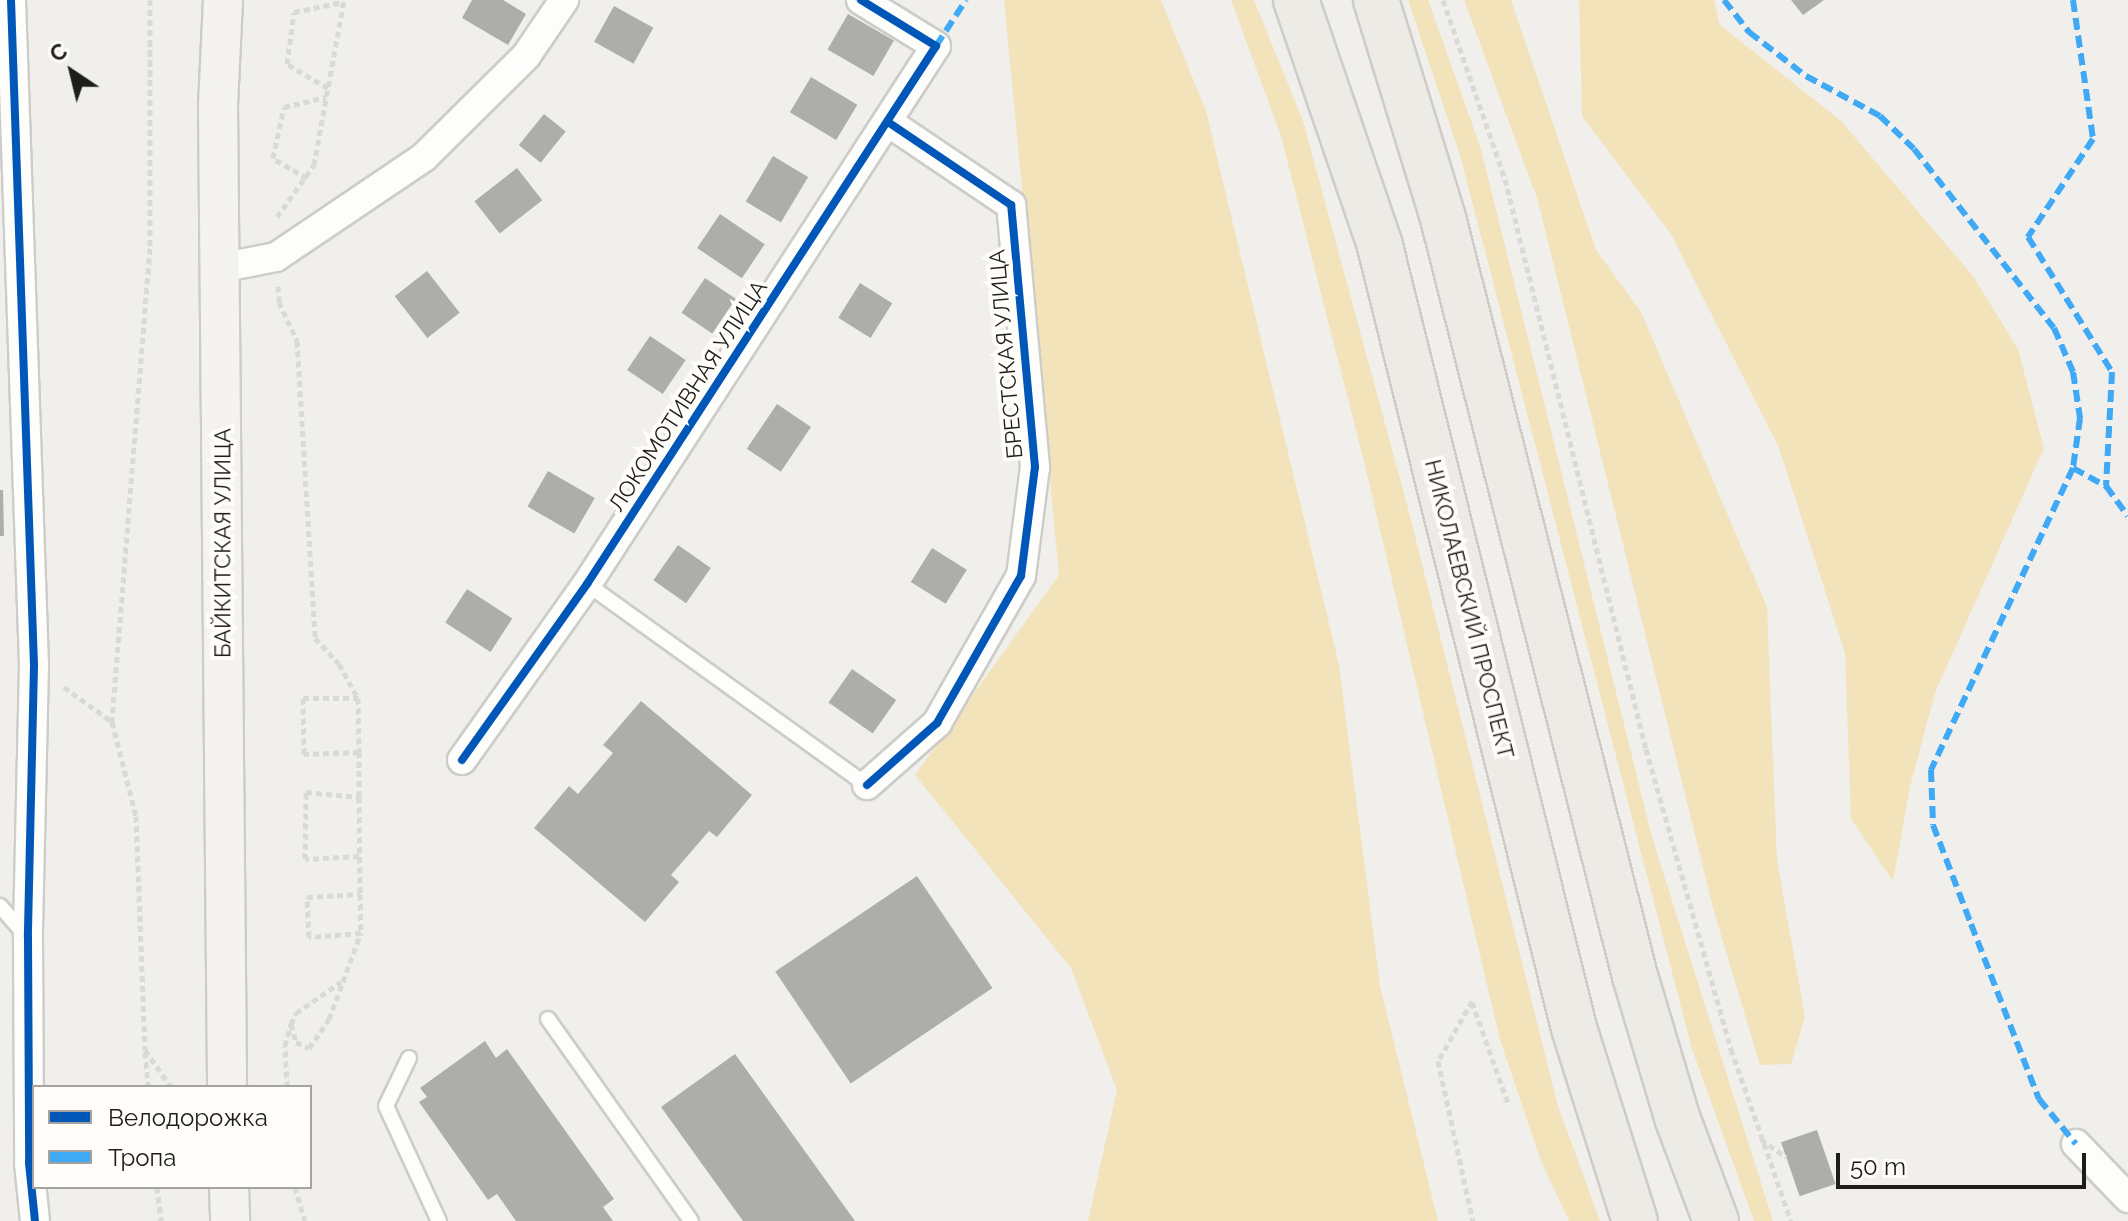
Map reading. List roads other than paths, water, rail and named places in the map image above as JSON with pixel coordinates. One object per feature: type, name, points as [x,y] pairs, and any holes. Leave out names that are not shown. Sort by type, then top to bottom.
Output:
[{"type":"main road","name":"БАЙКИТСКАЯ УЛИЦА","points":[[223,0],[220,268],[227,1085]]},
{"type":"main road","name":"НИКОЛАЕВСКИЙ ПРОСПЕКТ","points":[[1296,0],[1380,246],[1574,1028],[1635,1221]]},
{"type":"main road","points":[[1376,0],[1443,218],[1635,976],[1678,1120],[1716,1221]]},
{"type":"main road","points":[[229,1189],[230,1221]]},
{"type":"street","points":[[11,0],[12,446],[34,665],[28,937],[29,1163],[35,1221]]},
{"type":"street","points":[[220,268],[276,257],[424,157],[526,56],[564,0]]},
{"type":"street","name":"ЛОКОМОТИВНАЯ УЛИЦА","points":[[462,760],[587,584],[936,46],[861,0]]},
{"type":"street","name":"БРЕСТСКАЯ УЛИЦА","points":[[867,785],[937,723],[1021,576],[1035,467],[1011,205],[888,122]]},
{"type":"street","points":[[2076,1144],[2128,1198]]},
{"type":"lane","points":[[587,584],[867,785]]},
{"type":"lane","points":[[0,906],[28,937]]},
{"type":"lane","points":[[548,1019],[691,1221]]},
{"type":"lane","points":[[409,1058],[386,1106],[439,1221]]}]
